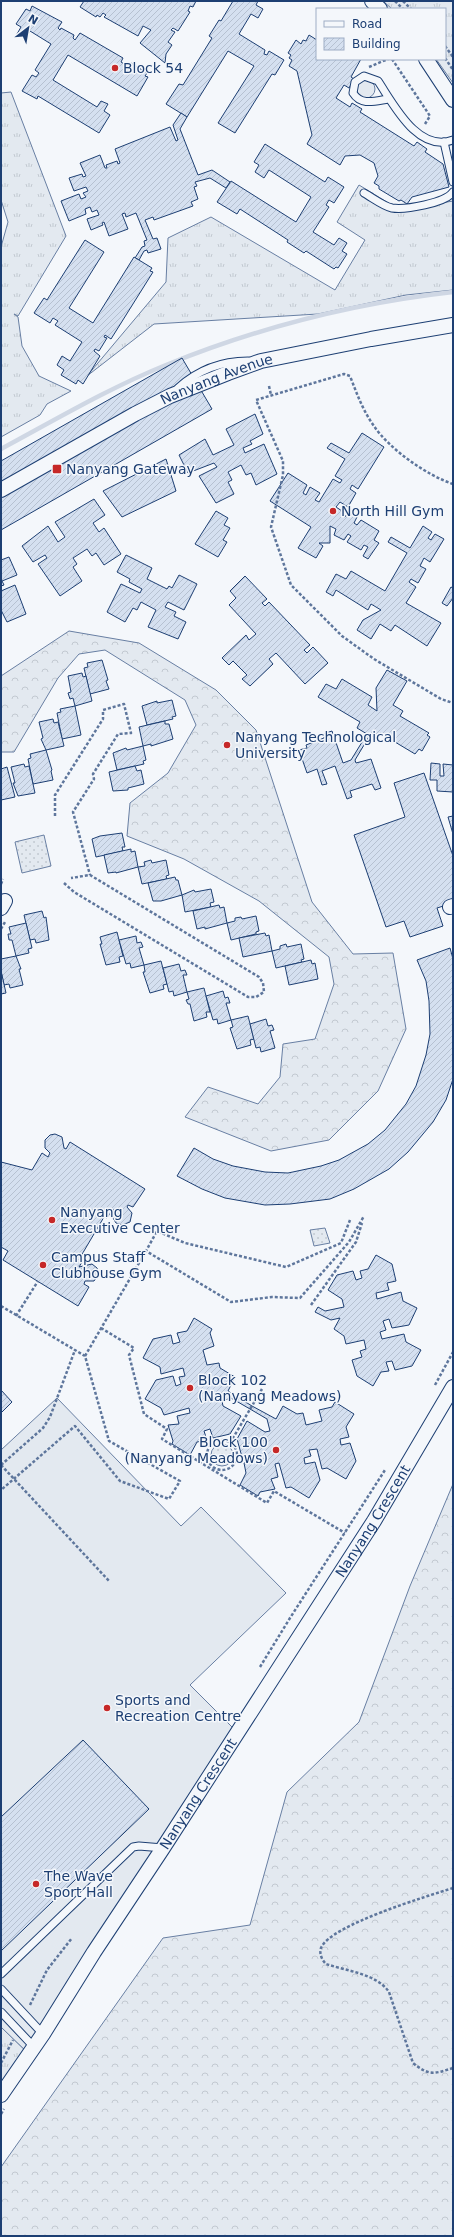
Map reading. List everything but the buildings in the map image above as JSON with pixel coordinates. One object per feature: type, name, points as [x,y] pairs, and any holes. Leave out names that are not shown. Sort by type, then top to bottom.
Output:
[{"type":"street","points":[[427,60],[453,100]]},
{"type":"street","name":"Nanyang Avenue","points":[[1,490],[56,458],[170,396],[261,361],[371,339],[453,326]]},
{"type":"street","name":"Nanyang Crescent","points":[[1,2095],[43,2034],[94,1952],[164,1848],[374,1520],[453,1387]]},
{"type":"lane","points":[[388,99],[364,102],[356,99],[353,93],[355,82],[359,78],[371,77],[378,81],[388,99],[406,120],[426,139],[435,142],[453,140]]},
{"type":"lane","points":[[444,142],[453,182]]},
{"type":"lane","points":[[364,193],[390,207],[404,210],[446,199],[453,192]]},
{"type":"lane","points":[[1,1974],[133,1847],[164,1848]]},
{"type":"lane","points":[[1,1989],[43,2034]]},
{"type":"lane","points":[[1,2012],[34,2047]]},
{"type":"path","points":[[446,47],[453,57]]},
{"type":"path","points":[[393,60],[430,116],[424,124],[429,128]]},
{"type":"path","points":[[446,60],[453,70]]},
{"type":"path","points":[[453,484],[428,473],[374,428],[362,407],[350,376],[344,374],[256,400],[282,461],[284,475],[271,527],[291,585],[342,636],[374,659],[441,699],[453,703]]},
{"type":"path","points":[[269,386],[271,396]]},
{"type":"path","points":[[55,816],[55,795],[103,719],[103,710],[124,704],[131,733],[118,734],[93,774],[94,779],[73,812],[90,875]]},
{"type":"path","points":[[64,883],[80,896],[248,997],[256,997],[264,992],[263,983],[259,977],[90,875],[71,878]]},
{"type":"path","points":[[1,884],[3,879]]},
{"type":"path","points":[[146,1251],[231,1302],[272,1297],[300,1298],[350,1242],[364,1216],[356,1242],[311,1305]]},
{"type":"path","points":[[85,1356],[157,1231],[185,1242],[286,1267],[342,1243],[350,1220]]},
{"type":"path","points":[[16,1316],[38,1281]]},
{"type":"path","points":[[1,1306],[85,1356],[108,1441],[180,1481],[169,1499],[120,1480],[75,1426],[13,1478],[1,1490]]},
{"type":"path","points":[[101,1328],[134,1348],[129,1355],[144,1414],[168,1429],[162,1439],[213,1468],[267,1503],[274,1491],[345,1533]]},
{"type":"path","points":[[75,1350],[50,1417],[44,1428],[1,1465],[110,1582]]},
{"type":"path","points":[[434,1388],[453,1352]]},
{"type":"path","points":[[230,1443],[262,1389]]},
{"type":"path","points":[[217,1442],[230,1443],[237,1454],[234,1464],[223,1470],[213,1468],[208,1460],[210,1447],[217,1442]]},
{"type":"path","points":[[333,1551],[388,1466]]},
{"type":"path","points":[[453,1888],[407,1902],[352,1925],[327,1940],[322,1947],[320,1954],[326,1964],[372,1979],[384,1985],[389,1992],[414,2063],[422,2070],[433,2074],[453,2068]]},
{"type":"path","points":[[26,2016],[47,1970],[72,1938]]},
{"type":"path","points":[[1,2062],[18,2030]]},
{"type":"green space","points":[[383,1],[453,1],[453,83],[437,60],[446,60],[446,8],[391,8]]},
{"type":"green space","points":[[366,80],[372,83],[375,89],[372,95],[366,98],[360,95],[357,89],[360,83]]},
{"type":"green space","points":[[11,92],[66,236],[18,316],[14,314],[18,317],[22,346],[39,376],[71,391],[47,404],[40,415],[1,437],[1,247],[8,222],[1,200],[1,93]]},
{"type":"green space","points":[[359,185],[400,210],[453,201],[453,290],[406,295],[318,314],[154,324],[87,376],[166,282],[168,238],[211,217],[335,290],[365,240],[337,222]]},
{"type":"green space","points":[[69,631],[139,643],[216,690],[256,730],[312,902],[353,954],[393,953],[406,1029],[378,1091],[329,1140],[271,1151],[185,1117],[208,1087],[258,1104],[280,1077],[283,1044],[315,1039],[334,984],[329,957],[259,901],[184,859],[127,836],[130,803],[168,773],[196,725],[185,700],[105,650],[79,654],[58,678],[14,752],[1,752],[1,676]]},
{"type":"green space","points":[[44,835],[51,866],[22,873],[15,842]]},
{"type":"green space","points":[[325,1228],[330,1243],[314,1246],[310,1230]]},
{"type":"green space","name":"Sports and Recreation Centre","points":[[57,1398],[181,1526],[201,1507],[286,1593],[190,1685],[236,1731],[29,2054],[1,2027],[1,1450]]},
{"type":"green space","points":[[222,1444],[230,1447],[233,1455],[230,1463],[222,1466],[214,1463],[211,1455],[214,1447]]},
{"type":"green space","points":[[453,1484],[453,2236],[1,2236],[1,2167],[163,1938],[250,1925],[287,1792],[359,1722],[410,1586]]},
{"type":"green space","points":[[1,2027],[29,2054],[1,2092]]},
{"type":"waterway","points":[[1,449],[124,384],[166,365],[200,352],[271,329],[343,310],[453,292]]},
{"type":"place","name":"Block 54","points":[[115,68]]},
{"type":"place","name":"Nanyang Gateway","points":[[57,469]]},
{"type":"place","name":"North Hill Gym","points":[[333,511]]},
{"type":"place","name":"Nanyang Technological University","points":[[227,745]]},
{"type":"place","name":"Nanyang Executive Center","points":[[52,1220]]},
{"type":"place","name":"Campus Staff Clubhouse Gym","points":[[43,1265]]},
{"type":"place","name":"Block 102 (Nanyang Meadows)","points":[[190,1388]]},
{"type":"place","name":"Block 100 (Nanyang Meadows)","points":[[276,1450]]},
{"type":"place","name":"Sports and Recreation Centre","points":[[107,1708]]},
{"type":"place","name":"The Wave Sport Hall","points":[[36,1884]]}]
